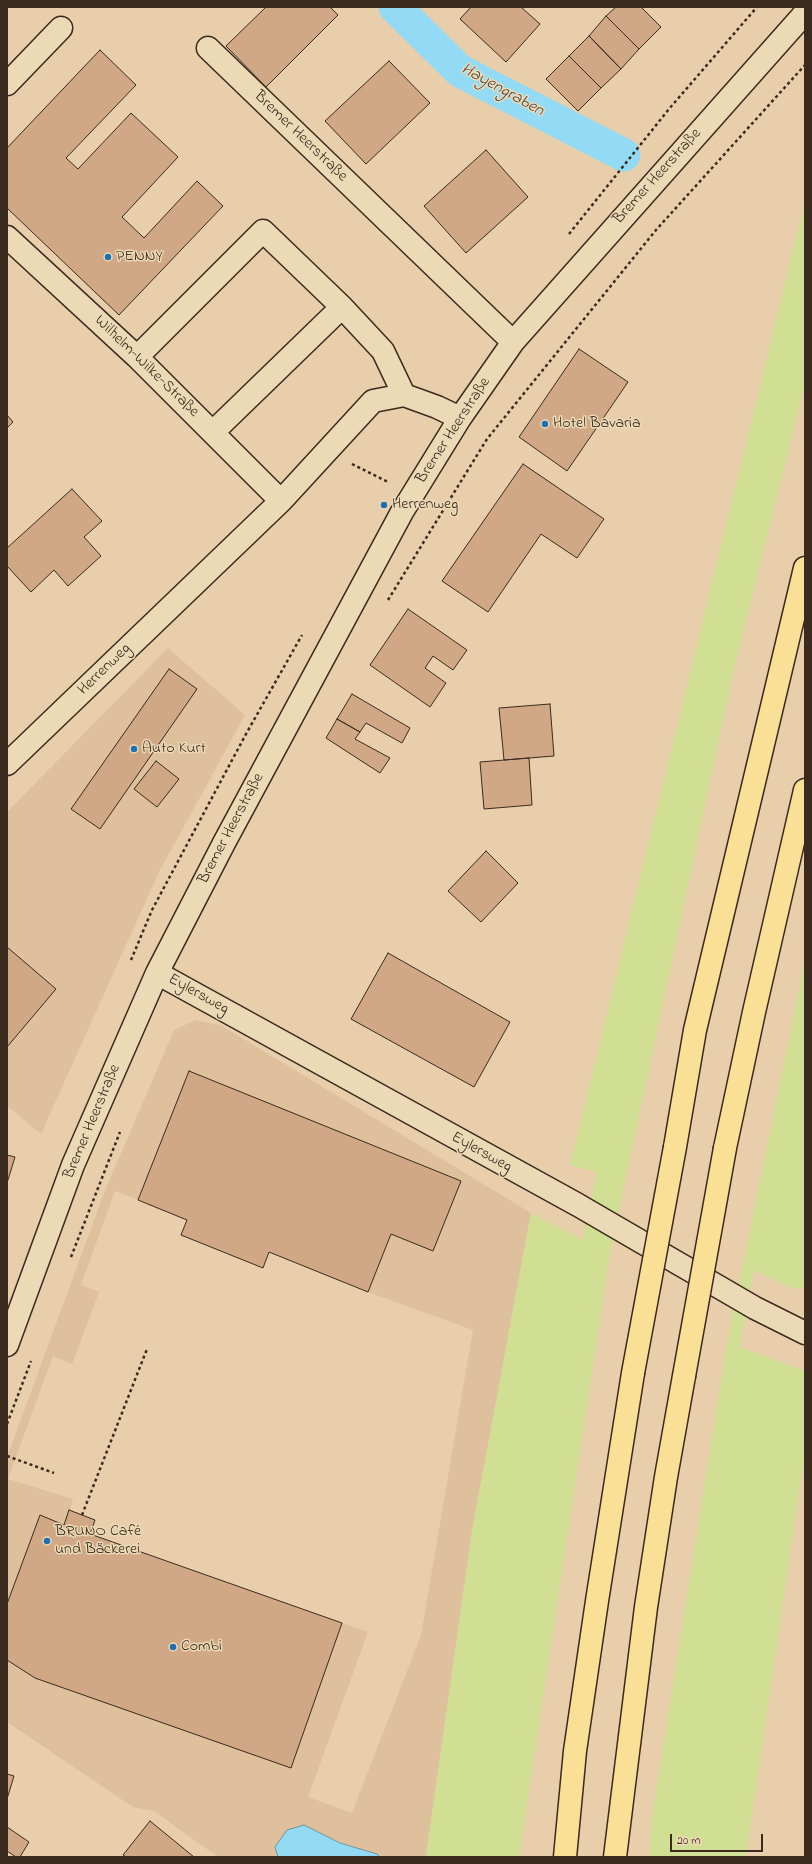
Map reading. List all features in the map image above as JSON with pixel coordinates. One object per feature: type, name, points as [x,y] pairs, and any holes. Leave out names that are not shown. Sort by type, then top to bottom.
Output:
[{"type":"highway","points":[[564,1857],[576,1743],[633,1373],[695,1030],[805,568]]},
{"type":"highway","points":[[615,1857],[646,1607],[666,1477],[725,1148],[754,1012],[805,790]]},
{"type":"street","name":"Bremer Heerstraße","points":[[7,1345],[74,1165],[157,973],[217,856],[402,512],[460,418],[512,342],[805,13]]},
{"type":"street","points":[[7,84],[61,28]]},
{"type":"street","name":"Bremer Heerstraße","points":[[208,48],[512,342]]},
{"type":"street","points":[[137,356],[263,231],[342,307],[383,351],[404,395],[437,407],[460,418]]},
{"type":"street","name":"Wilhelm-Wilke-Straße","points":[[7,237],[137,356],[281,501]]},
{"type":"street","points":[[213,432],[342,307]]},
{"type":"street","name":"Herrenweg","points":[[7,764],[281,501],[373,402],[404,395]]},
{"type":"street","name":"Eylersweg","points":[[157,973],[578,1205],[755,1308],[805,1333]]},
{"type":"path","points":[[565,239],[669,108],[757,7]]},
{"type":"path","points":[[384,607],[487,439],[656,230],[805,65]]},
{"type":"path","points":[[326,452],[388,482]]},
{"type":"path","points":[[71,1257],[123,1124]]},
{"type":"path","points":[[82,1515],[146,1349]]},
{"type":"path","points":[[7,1424],[31,1359]]},
{"type":"path","points":[[7,1456],[54,1473]]},
{"type":"shaded area","points":[[168,648],[245,715],[158,874],[41,1134],[7,1106],[7,812]]},
{"type":"shaded area","points":[[196,1020],[222,1026],[531,1213],[472,1531],[426,1857],[380,1857],[377,1854],[340,1843],[304,1825],[275,1847],[278,1857],[218,1857],[154,1811],[133,1807],[7,1722],[7,1457],[106,1188],[174,1030]],"holes":[[[115,1191],[187,1219],[181,1235],[263,1268],[269,1252],[368,1292],[473,1330],[421,1635],[352,1813],[308,1797],[368,1632],[90,1534],[95,1520],[70,1510],[73,1499],[8,1479],[53,1356],[72,1364],[99,1292],[81,1285]]]},
{"type":"green space","points":[[805,201],[805,384],[732,678],[610,1253],[519,1857],[426,1857],[472,1531],[531,1213],[583,1240],[597,1172],[570,1165]]},
{"type":"green space","points":[[805,961],[805,1287],[793,1289],[754,1270],[740,1347],[805,1371],[805,1451],[746,1857],[649,1857],[652,1817],[727,1342]]},
{"type":"water","points":[[304,1825],[340,1843],[377,1854],[380,1857],[278,1857],[275,1847],[287,1830]]},
{"type":"building","points":[[266,7],[330,7],[338,15],[266,87],[226,46]]},
{"type":"building","points":[[471,7],[521,7],[540,24],[506,62],[460,19]]},
{"type":"building","points":[[616,7],[641,7],[661,27],[639,49],[606,16]]},
{"type":"building","points":[[606,16],[639,49],[621,69],[589,36]]},
{"type":"building","points":[[589,36],[621,69],[601,88],[569,56]]},
{"type":"building","points":[[100,50],[136,85],[66,158],[78,169],[131,113],[178,157],[122,217],[144,238],[197,181],[223,206],[119,315],[7,208],[7,148]]},
{"type":"building","points":[[569,56],[601,88],[578,111],[546,79]]},
{"type":"building","points":[[389,61],[430,103],[366,164],[325,121]]},
{"type":"building","points":[[486,150],[528,197],[466,253],[424,206]]},
{"type":"building","points":[[579,349],[628,382],[567,471],[519,437]]},
{"type":"building","points":[[7,415],[13,422],[7,428]]},
{"type":"building","points":[[523,464],[604,519],[577,558],[541,534],[488,612],[442,581]]},
{"type":"building","points":[[72,489],[102,521],[84,537],[101,556],[68,586],[54,570],[31,592],[7,566],[7,548]]},
{"type":"building","points":[[408,609],[467,650],[453,670],[433,656],[425,668],[446,683],[430,707],[370,665]]},
{"type":"building","name":"Auto Kurt","points":[[169,669],[197,689],[100,829],[71,809]]},
{"type":"building","points":[[352,694],[410,728],[402,743],[366,723],[360,732],[337,719]]},
{"type":"building","points":[[550,704],[554,756],[504,760],[499,708]]},
{"type":"building","points":[[337,719],[360,732],[355,739],[390,758],[380,773],[326,738]]},
{"type":"building","points":[[529,758],[532,805],[484,809],[480,762]]},
{"type":"building","name":"Auto Kurt","points":[[156,761],[179,779],[157,807],[134,789]]},
{"type":"building","points":[[486,851],[518,883],[481,922],[448,891]]},
{"type":"building","points":[[7,947],[56,989],[7,1047]]},
{"type":"building","points":[[388,953],[510,1022],[474,1087],[351,1019]]},
{"type":"building","points":[[189,1071],[461,1181],[433,1251],[391,1234],[368,1292],[269,1252],[263,1268],[181,1235],[187,1220],[138,1200]]},
{"type":"building","points":[[7,1155],[15,1157],[7,1183]]},
{"type":"building","points":[[69,1510],[95,1520],[90,1534],[342,1623],[291,1768],[35,1678],[7,1660],[7,1604],[40,1515],[64,1525]]},
{"type":"building","points":[[7,1774],[14,1776],[7,1799]]},
{"type":"building","points":[[150,1821],[194,1857],[126,1857],[123,1855]]},
{"type":"building","points":[[7,1827],[29,1842],[20,1857],[16,1857],[7,1851]]},
{"type":"waterway","name":"Hayengraben","points":[[395,7],[460,71],[624,155]]},
{"type":"place","name":"PENNY","points":[[108,257]]},
{"type":"place","name":"Hotel Bavaria","points":[[545,424]]},
{"type":"place","name":"Herrenweg","points":[[384,505]]},
{"type":"place","name":"Auto Kurt","points":[[134,749]]},
{"type":"place","name":"BRUNO Café und Bäckerei","points":[[47,1541]]},
{"type":"place","name":"Combi","points":[[173,1647]]}]
